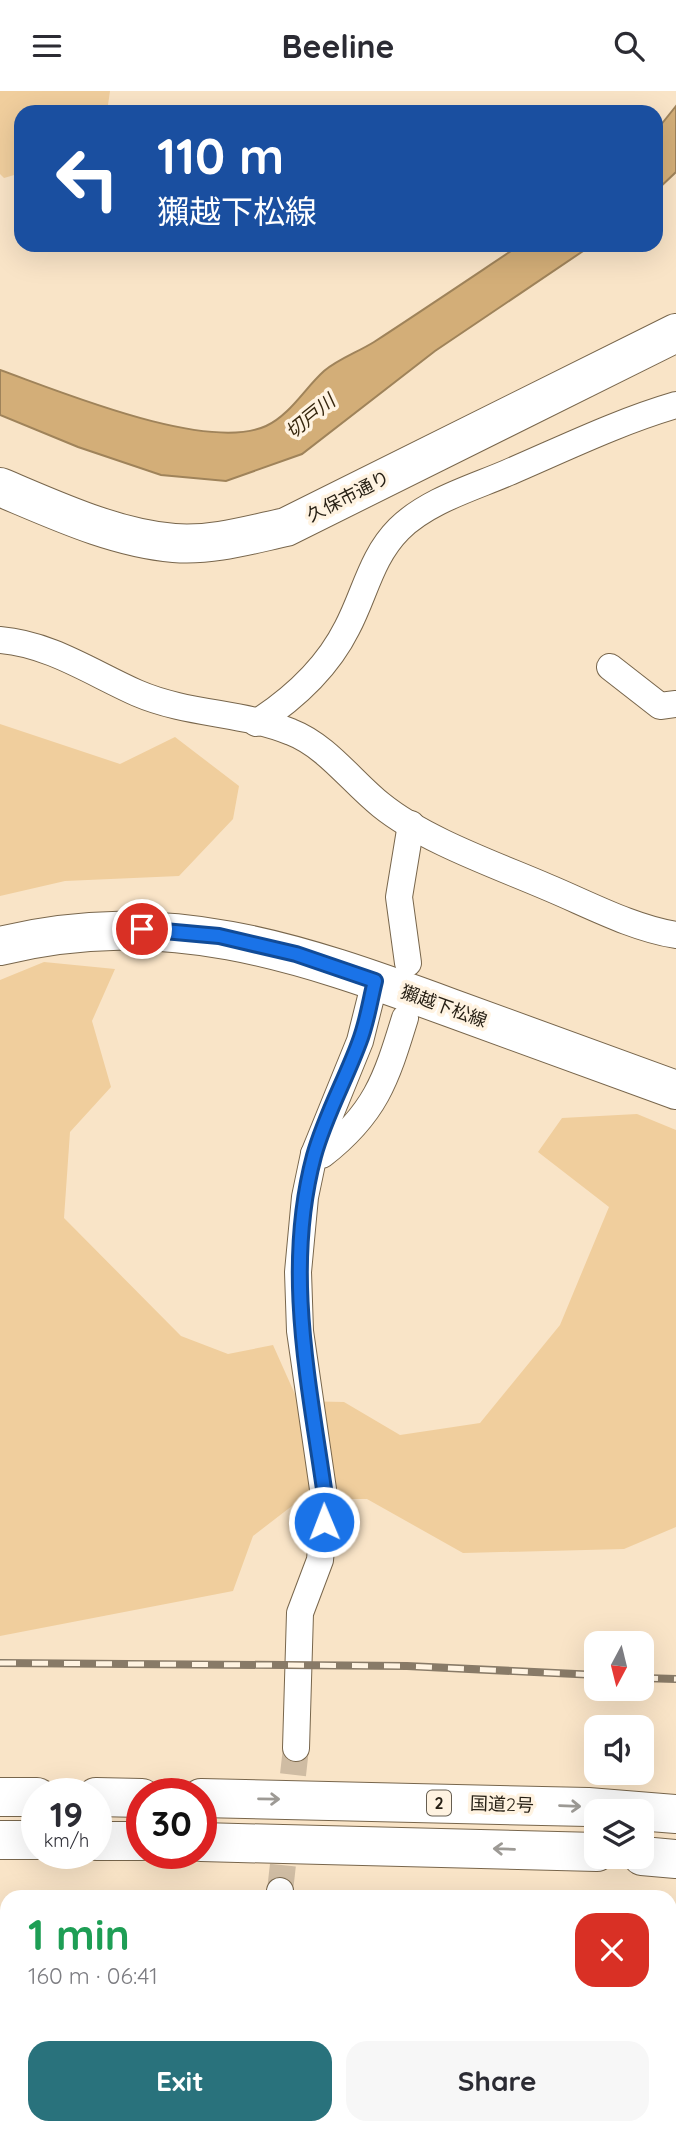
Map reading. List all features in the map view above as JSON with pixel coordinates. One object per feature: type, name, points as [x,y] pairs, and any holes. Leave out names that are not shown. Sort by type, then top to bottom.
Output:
[{"type":"main road","name":"久保市通り","points":[[0,487],[109,530],[174,543],[220,542],[286,527],[676,333]]},
{"type":"main road","name":"獺越下松線","points":[[0,946],[44,935],[142,929],[219,936],[296,954],[676,1090]]},
{"type":"main road","points":[[0,1797],[21,1797]]},
{"type":"main road","name":"国道2号","points":[[217,1798],[588,1807],[676,1814]]},
{"type":"main road","points":[[0,1840],[21,1840]]},
{"type":"main road","points":[[217,1842],[584,1853]]},
{"type":"main road","points":[[654,1857],[676,1859]]},
{"type":"street","points":[[256,723],[290,701],[332,653],[348,628],[376,558],[400,528],[439,502],[598,434],[676,405]]},
{"type":"street","points":[[0,640],[22,642],[51,651],[139,694],[188,711],[292,732],[311,743],[382,806],[411,824],[609,913],[676,935]]},
{"type":"street","points":[[610,667],[660,706],[676,704]]},
{"type":"street","points":[[408,963],[399,897],[411,824]]},
{"type":"street","points":[[296,1748],[300,1613],[320,1560],[326,1503],[300,1331],[298,1272],[305,1197],[314,1154],[360,1041],[375,981]]},
{"type":"street","points":[[314,1154],[322,1155],[339,1142],[370,1108],[388,1073],[405,1018]]},
{"type":"shaded area","points":[[0,91],[110,91],[108,105],[14,105],[14,175],[4,178],[0,174]]},
{"type":"shaded area","points":[[0,724],[120,764],[175,737],[239,786],[233,819],[179,876],[65,881],[0,896]]},
{"type":"shaded area","points":[[44,962],[115,969],[92,1021],[111,1087],[70,1132],[64,1218],[181,1336],[228,1354],[273,1345],[298,1401],[344,1402],[400,1435],[480,1423],[560,1325],[609,1207],[538,1152],[562,1118],[637,1114],[676,1130],[676,1527],[624,1549],[463,1553],[367,1499],[301,1499],[253,1536],[233,1591],[0,1636],[0,980]]},
{"type":"water","points":[[676,106],[676,172],[663,184],[663,122]]},
{"type":"water","name":"切戸川","points":[[509,252],[582,252],[435,351],[302,454],[226,481],[161,475],[78,447],[0,415],[0,370],[95,404],[171,426],[208,432],[240,432],[275,421],[330,367],[374,342]]},
{"type":"tunnel","points":[[280,1890],[296,1748]]},
{"type":"railway","points":[[0,1663],[407,1666],[584,1674]]},
{"type":"railway","points":[[654,1678],[676,1679]]},
{"type":"route","points":[[142,929],[219,936],[296,954],[375,981],[360,1041],[314,1154],[305,1197],[298,1272],[300,1331],[326,1503],[324,1522]]}]
